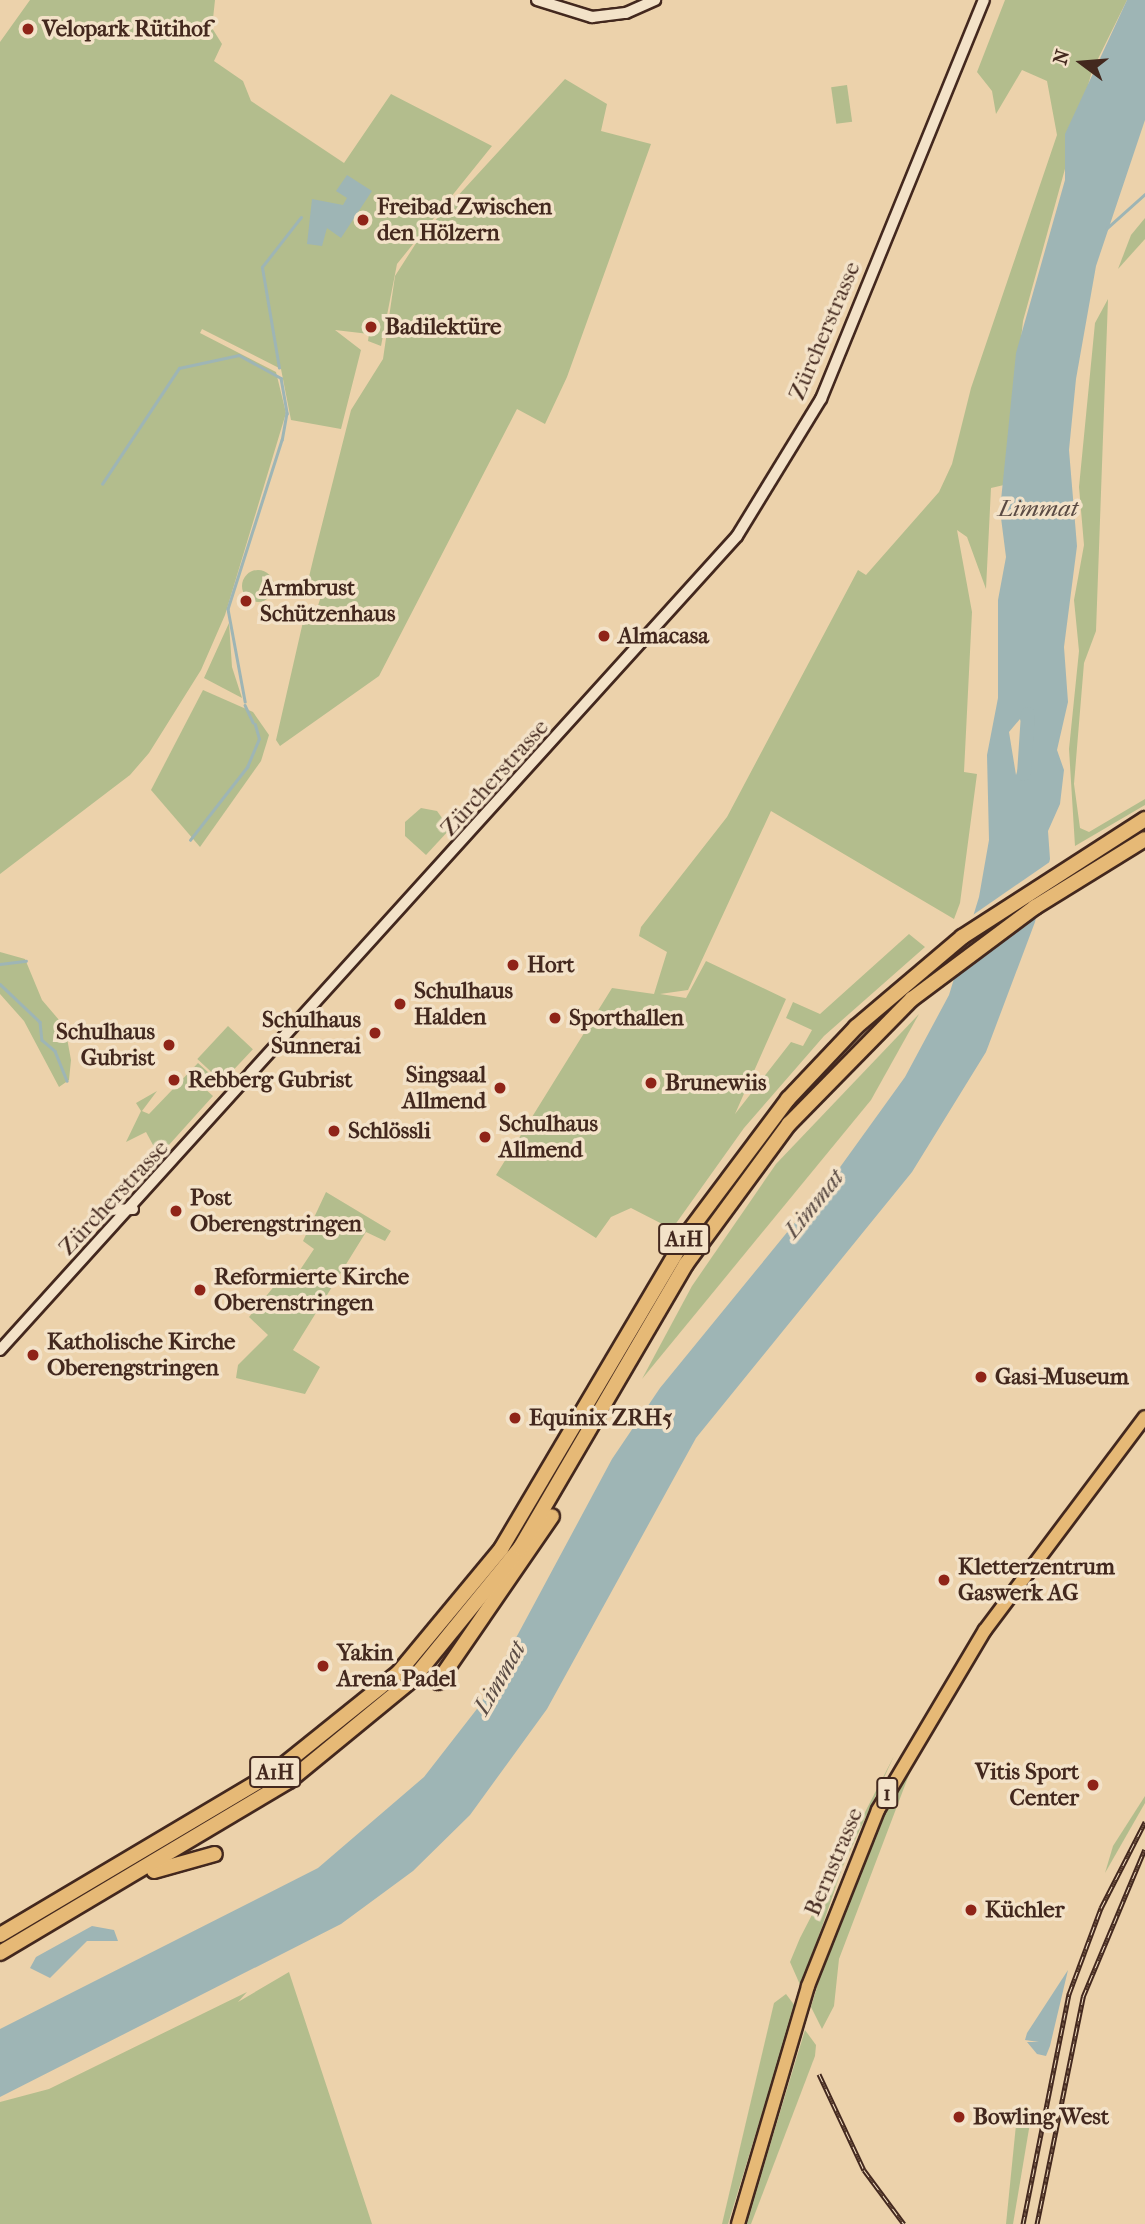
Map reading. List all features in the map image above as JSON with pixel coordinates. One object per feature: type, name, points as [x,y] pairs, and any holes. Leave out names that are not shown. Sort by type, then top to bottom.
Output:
[{"type":"highway","name":"A1H","points":[[0,1935],[276,1771],[399,1672],[475,1585],[523,1516],[721,1184],[828,1055],[921,970],[1083,855],[1145,819]]},
{"type":"highway","name":"A1H","points":[[0,1953],[289,1781],[413,1679],[520,1548],[635,1352],[747,1173],[835,1074],[912,999],[1066,887],[1145,839]]},
{"type":"highway","points":[[438,1682],[545,1529],[635,1352]]},
{"type":"highway","points":[[88,1899],[176,1862],[215,1854]]},
{"type":"main road","points":[[537,0],[600,17],[655,0]]},
{"type":"main road","name":"Zürcherstrasse","points":[[0,1350],[133,1209],[737,536],[821,400],[919,166],[984,0]]},
{"type":"main road","points":[[108,1210],[133,1209]]},
{"type":"main road","name":"Bernstrasse","points":[[738,2224],[825,1940],[878,1810],[933,1709],[1145,1417]]},
{"type":"green space","points":[[30,0],[215,0],[212,28],[222,44],[214,61],[243,81],[251,101],[344,163],[391,94],[492,146],[397,264],[381,346],[368,341],[369,334],[335,330],[361,350],[341,429],[291,420],[281,369],[202,329],[200,333],[276,372],[286,413],[225,615],[201,670],[149,753],[130,775],[0,874],[0,42]]},
{"type":"green space","points":[[1005,0],[1127,0],[1092,71],[1023,321],[1006,477],[1004,485],[991,488],[986,589],[967,537],[957,530],[972,612],[964,772],[977,774],[960,903],[954,919],[771,811],[688,990],[660,994],[686,998],[706,961],[786,999],[735,1114],[791,1042],[803,1046],[812,1030],[786,1018],[793,1002],[820,1014],[909,934],[925,947],[824,1036],[744,1128],[672,1229],[631,1208],[611,1217],[596,1238],[496,1175],[612,988],[654,994],[667,952],[639,936],[641,927],[727,817],[858,570],[866,575],[939,492],[952,464],[971,388],[1057,135],[1047,81],[1022,70],[996,114],[992,91],[977,72]]},
{"type":"green space","points":[[565,79],[607,104],[601,131],[651,144],[567,377],[545,424],[517,409],[379,676],[280,746],[276,740],[305,613],[315,615],[323,590],[307,585],[314,556],[351,410],[383,359],[395,276],[420,237]]},
{"type":"green space","points":[[847,85],[852,122],[836,124],[831,87]]},
{"type":"green space","points":[[1145,218],[1145,239],[1118,269],[1131,235]]},
{"type":"green space","points":[[1108,299],[1096,631],[1084,663],[1074,784],[1080,828],[1089,832],[1145,799],[1145,805],[1075,846],[1069,749],[1079,651],[1074,600],[1084,545],[1079,487],[1095,323]]},
{"type":"green space","points":[[258,570],[269,575],[274,586],[269,597],[258,602],[247,597],[242,586],[247,575]]},
{"type":"green space","points":[[229,623],[232,667],[242,698],[204,678]]},
{"type":"green space","points":[[203,690],[253,712],[269,735],[261,761],[200,847],[151,790]]},
{"type":"green space","points":[[421,808],[437,811],[450,829],[426,855],[405,836],[405,822]]},
{"type":"green space","points":[[0,952],[25,959],[42,1000],[65,1027],[71,1060],[69,1080],[59,1087],[24,1021],[0,994]]},
{"type":"green space","points":[[919,1014],[871,1100],[642,1379],[692,1286],[776,1164]]},
{"type":"green space","points":[[228,1026],[253,1049],[222,1082],[197,1059]]},
{"type":"green space","points":[[198,1063],[218,1081],[209,1091],[203,1087],[213,1096],[159,1156],[146,1132],[126,1142],[141,1111],[136,1103],[157,1091],[142,1111],[149,1114]]},
{"type":"green space","points":[[326,1192],[391,1231],[385,1241],[366,1232],[293,1350],[320,1367],[305,1394],[236,1378],[238,1365],[268,1335],[249,1317],[289,1268],[298,1273],[314,1249],[303,1241]]},
{"type":"green space","points":[[918,1751],[839,1959],[834,2006],[822,2029],[811,2007],[831,1940],[889,1799]]},
{"type":"green space","points":[[894,1756],[843,1866],[801,1987],[790,1962]]},
{"type":"green space","points":[[1145,1796],[1145,1803],[1105,1873],[1113,1846]]},
{"type":"green space","points":[[289,1972],[372,2224],[0,2224],[0,2102],[49,2089],[247,1992],[238,2002]]},
{"type":"green space","points":[[786,1994],[795,2006],[728,2224],[722,2224],[774,2003]]},
{"type":"green space","points":[[805,2030],[816,2045],[815,2056],[751,2224],[746,2224]]},
{"type":"green space","points":[[1018,2105],[1032,2111],[1013,2224],[1006,2224]]},
{"type":"water","name":"Limmat","points":[[1127,0],[1145,0],[1145,120],[1096,266],[1076,379],[1069,450],[1077,546],[1064,647],[1068,702],[1057,750],[1064,770],[1060,804],[1048,831],[1050,859],[1035,922],[986,1052],[912,1172],[696,1438],[547,1709],[470,1815],[413,1871],[341,1924],[0,2097],[0,2029],[318,1868],[424,1777],[480,1705],[612,1459],[660,1388],[838,1170],[905,1077],[949,995],[979,897],[989,840],[987,755],[998,698],[998,600],[1006,557],[1000,510],[1016,353],[1065,180],[1065,134]],"holes":[[[1020,719],[1028,738],[1016,775],[1009,732]]]},
{"type":"water","points":[[347,175],[372,191],[341,238],[327,228],[322,246],[307,244],[312,199],[343,205],[347,198],[336,191]]},
{"type":"water","points":[[92,1926],[114,1930],[118,1941],[87,1941],[50,1978],[30,1968],[36,1957]]},
{"type":"water","points":[[1068,1970],[1050,2046],[1046,2056],[1037,2054],[1027,2042],[1039,2042],[1025,2040],[1027,2033]]},
{"type":"pier","points":[[1054,859],[1040,915],[950,980],[970,917]]},
{"type":"waterway","points":[[1106,229],[1145,194]]},
{"type":"waterway","points":[[279,368],[262,267],[301,217]]},
{"type":"waterway","points":[[102,484],[179,368],[239,355],[281,378],[287,413],[282,440],[228,609],[245,701]]},
{"type":"waterway","points":[[245,705],[253,722]]},
{"type":"waterway","name":"Limmat","points":[[1024,774],[1028,714]]},
{"type":"waterway","points":[[190,840],[247,767],[259,739],[255,725]]},
{"type":"waterway","points":[[0,964],[26,961]]},
{"type":"waterway","points":[[0,984],[40,1022],[42,1040],[55,1051],[67,1081]]},
{"type":"railway","points":[[1023,2224],[1069,1994],[1101,1908],[1145,1822]]},
{"type":"railway","points":[[1037,2224],[1083,1997],[1145,1849]]},
{"type":"railway","points":[[819,2074],[864,2170],[904,2224]]},
{"type":"place","name":"Velopark Rütihof","points":[[28,29]]},
{"type":"place","name":"Freibad Zwischen den Hölzern","points":[[363,220]]},
{"type":"place","name":"Badilektüre","points":[[371,327]]},
{"type":"place","name":"Armbrust Schützenhaus","points":[[246,601]]},
{"type":"place","name":"Almacasa","points":[[604,636]]},
{"type":"place","name":"Hort","points":[[513,965]]},
{"type":"place","name":"Schulhaus Halden","points":[[400,1004]]},
{"type":"place","name":"Sporthallen","points":[[555,1018]]},
{"type":"place","name":"Schulhaus Sunnerai","points":[[375,1033]]},
{"type":"place","name":"Schulhaus Gubrist","points":[[169,1045]]},
{"type":"place","name":"Rebberg Gubrist","points":[[174,1080]]},
{"type":"place","name":"Brunewiis","points":[[651,1083]]},
{"type":"place","name":"Singsaal Allmend","points":[[500,1088]]},
{"type":"place","name":"Schlössli","points":[[334,1131]]},
{"type":"place","name":"Schulhaus Allmend","points":[[485,1137]]},
{"type":"place","name":"Post Oberengstringen","points":[[176,1211]]},
{"type":"place","name":"Reformierte Kirche Oberenstringen","points":[[200,1290]]},
{"type":"place","name":"Katholische Kirche Oberengstringen","points":[[33,1355]]},
{"type":"place","name":"Gasi-Museum","points":[[981,1377]]},
{"type":"place","name":"Equinix ZRH5","points":[[515,1418]]},
{"type":"place","name":"Kletterzentrum Gaswerk AG","points":[[944,1580]]},
{"type":"place","name":"Yakin Arena Padel","points":[[323,1666]]},
{"type":"place","name":"Vitis Sport Center","points":[[1093,1785]]},
{"type":"place","name":"Küchler","points":[[971,1910]]},
{"type":"place","name":"Bowling West","points":[[959,2117]]}]
